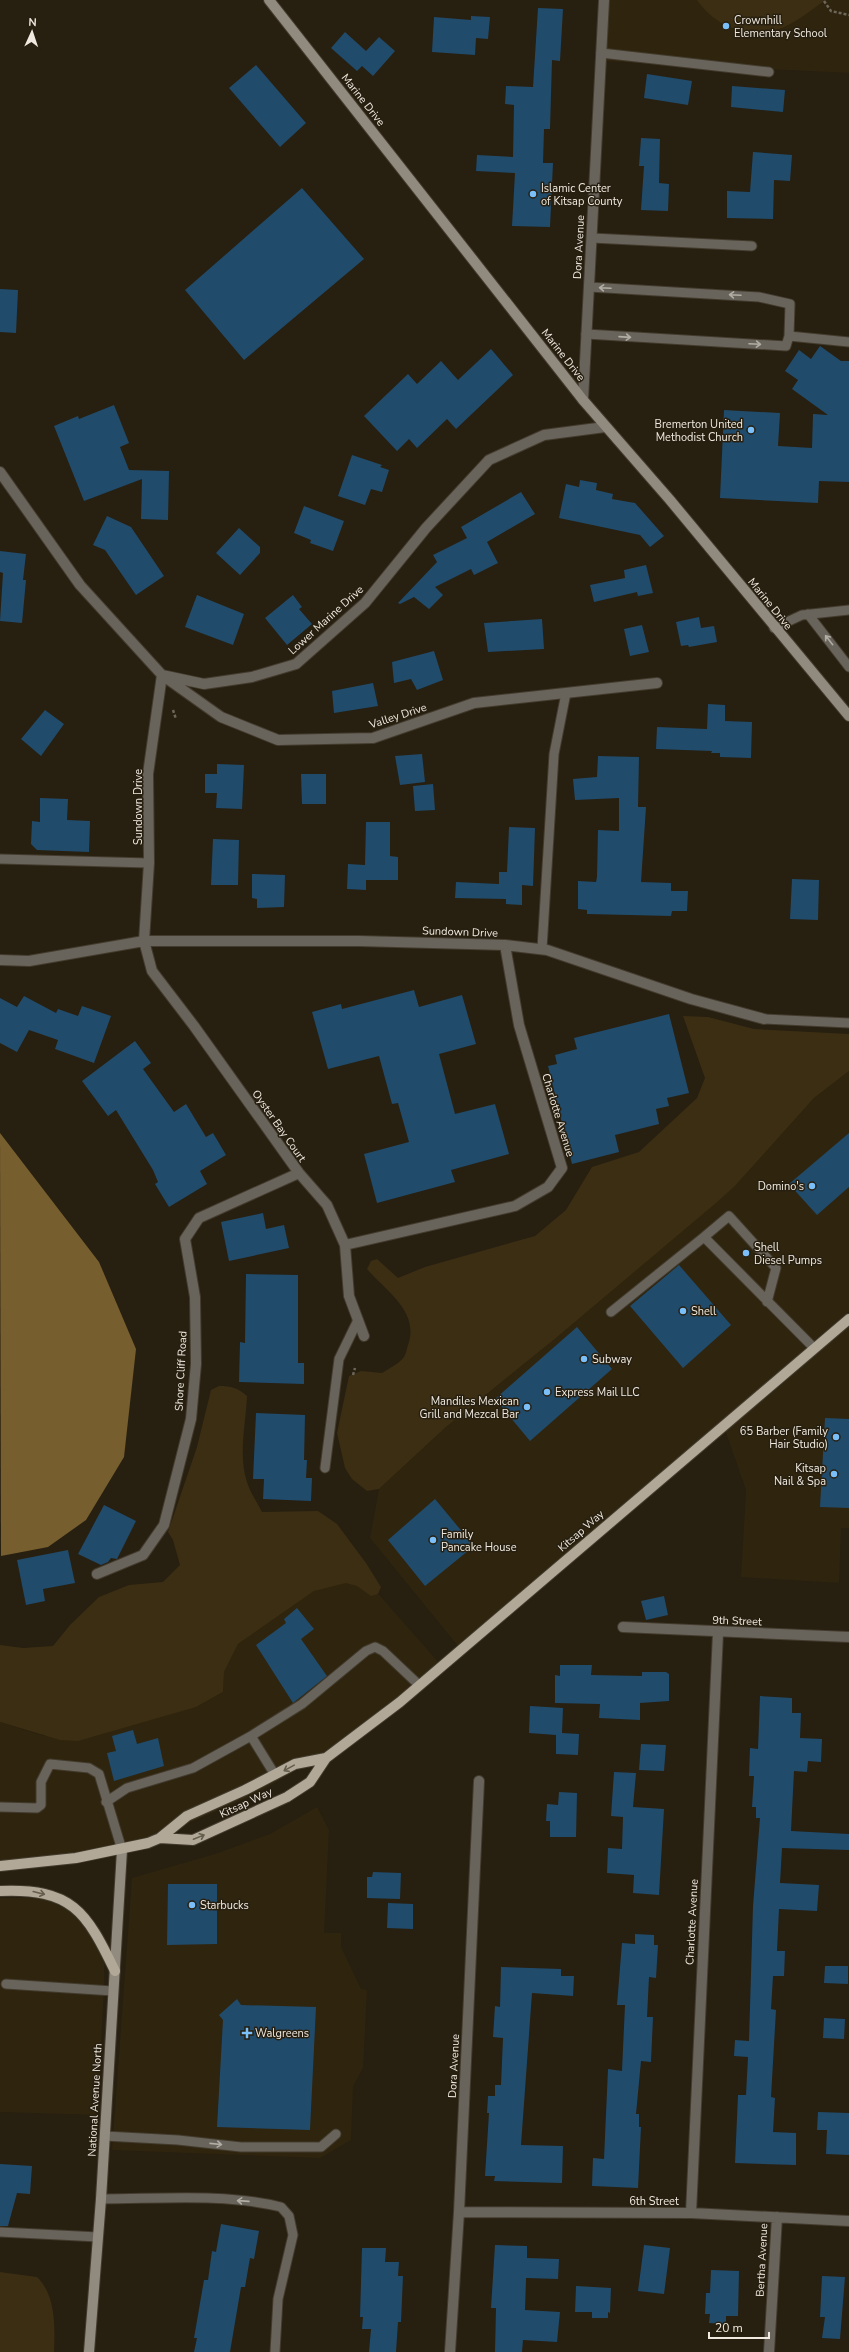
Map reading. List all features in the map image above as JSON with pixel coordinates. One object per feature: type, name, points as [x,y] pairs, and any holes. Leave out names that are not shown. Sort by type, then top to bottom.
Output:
[{"type":"main road","name":"Kitsap Way","points":[[0,1866],[76,1858],[122,1850],[160,1838],[193,1840],[287,1797],[310,1782],[326,1758],[350,1742],[419,1685],[849,1319]]},
{"type":"main road","name":"Kitsap Way","points":[[160,1838],[187,1816],[275,1775],[295,1764],[326,1758]]},
{"type":"main road","points":[[0,1891],[26,1890],[41,1892],[69,1903],[93,1928],[115,1972]]},
{"type":"street","name":"Marine Drive","points":[[268,0],[583,400],[670,500],[774,628],[849,716]]},
{"type":"street","name":"Dora Avenue","points":[[583,400],[604,0]]},
{"type":"street","name":"Lower Marine Drive","points":[[162,675],[204,684],[252,677],[296,664],[365,604],[426,528],[489,460],[544,435],[605,427]]},
{"type":"street","points":[[0,472],[80,584],[162,675]]},
{"type":"street","name":"Valley Drive","points":[[162,675],[221,717],[278,740],[373,738],[474,703],[657,683]]},
{"type":"street","name":"Sundown Drive","points":[[144,941],[149,863],[148,774],[162,675]]},
{"type":"street","name":"Sundown Drive","points":[[0,960],[29,961],[144,941],[359,941],[505,945],[542,949],[691,1000],[764,1019]]},
{"type":"street","name":"Oyster Bay Court","points":[[144,941],[152,971],[194,1026],[299,1173],[327,1205],[345,1245],[349,1296],[364,1336]]},
{"type":"street","name":"Charlotte Avenue","points":[[345,1245],[515,1206],[548,1187],[562,1168],[519,1026],[505,945]]},
{"type":"street","name":"Shore Cliff Road","points":[[97,1574],[143,1555],[164,1525],[191,1419],[196,1364],[195,1297],[185,1239],[199,1218],[299,1173]]},
{"type":"street","name":"9th Street","points":[[623,1627],[849,1637]]},
{"type":"street","name":"Charlotte Avenue","points":[[691,2213],[718,1632]]},
{"type":"street","name":"Dora Avenue","points":[[450,2352],[459,2212],[479,1781]]},
{"type":"street","name":"National Avenue North","points":[[89,2352],[101,2200],[122,1850]]},
{"type":"street","name":"6th Street","points":[[459,2212],[691,2213],[849,2221]]},
{"type":"street","name":"Bertha Avenue","points":[[769,2352],[777,2217]]},
{"type":"lane","points":[[601,53],[769,72]]},
{"type":"lane","points":[[592,238],[752,246]]},
{"type":"lane","points":[[586,334],[786,346],[789,336],[790,304],[759,297],[589,287]]},
{"type":"lane","points":[[789,336],[849,342]]},
{"type":"lane","points":[[774,628],[808,614],[849,610]]},
{"type":"lane","points":[[808,614],[849,667]]},
{"type":"lane","points":[[542,949],[554,754],[566,693]]},
{"type":"lane","points":[[0,859],[149,863]]},
{"type":"lane","points":[[764,1019],[849,1023]]},
{"type":"lane","points":[[611,1312],[729,1216],[776,1268],[766,1302]]},
{"type":"lane","points":[[704,1236],[766,1302],[814,1348]]},
{"type":"lane","points":[[325,1468],[339,1359],[358,1320]]},
{"type":"lane","points":[[106,1802],[127,1788],[193,1768],[251,1736],[302,1704],[366,1651],[375,1647],[383,1651],[419,1685]]},
{"type":"lane","points":[[251,1736],[275,1775]]},
{"type":"lane","points":[[0,1807],[37,1808],[41,1805],[41,1782],[50,1764],[89,1768],[99,1774],[106,1802],[122,1850]]},
{"type":"lane","points":[[6,1984],[113,1991]]},
{"type":"lane","points":[[105,2136],[178,2140],[241,2147],[320,2146],[336,2134]]},
{"type":"lane","points":[[101,2200],[234,2200],[261,2202],[282,2207],[289,2216],[293,2235],[278,2299],[275,2352]]},
{"type":"lane","points":[[0,2232],[98,2237]]},
{"type":"path","points":[[824,1],[832,11],[849,15]]},
{"type":"shaded area","name":"Crownhill Elementary School","points":[[604,0],[849,0],[849,73],[601,61]]},
{"type":"shaded area","points":[[697,0],[824,1],[789,25],[776,30],[753,32],[742,31],[722,23],[704,9]]},
{"type":"shaded area","points":[[683,1016],[708,1017],[754,1029],[849,1034],[849,1071],[814,1098],[735,1186],[716,1203],[556,1338],[446,1427],[379,1489],[367,1491],[352,1479],[345,1468],[337,1433],[349,1376],[361,1371],[382,1373],[397,1364],[405,1356],[410,1333],[409,1322],[399,1303],[367,1269],[371,1261],[377,1259],[398,1278],[425,1267],[535,1236],[566,1210],[592,1167],[639,1152],[697,1098],[705,1078]]},
{"type":"shaded area","points":[[849,1071],[849,1311],[458,1646],[370,1538],[379,1489],[446,1427],[556,1338],[735,1186],[814,1098]]},
{"type":"shaded area","points":[[0,1133],[99,1262],[136,1349],[124,1457],[86,1520],[48,1547],[1,1556]]},
{"type":"shaded area","points":[[849,1326],[849,1528],[841,1528],[839,1583],[741,1577],[746,1490],[725,1430]]},
{"type":"shaded area","points":[[219,1386],[234,1388],[247,1396],[243,1439],[244,1472],[250,1490],[262,1512],[318,1511],[337,1524],[366,1563],[381,1587],[378,1594],[371,1596],[357,1586],[346,1583],[314,1591],[238,1644],[224,1672],[223,1692],[196,1707],[78,1741],[60,1740],[0,1722],[0,1645],[23,1648],[53,1646],[70,1625],[99,1597],[129,1585],[163,1582],[180,1565],[173,1540],[168,1532],[197,1447],[211,1390]]},
{"type":"shaded area","points":[[352,1564],[440,1664],[326,1753],[254,1795],[159,1836],[59,1856],[0,1861],[0,1722],[44,1736],[196,1707],[223,1692],[224,1672],[238,1644]]},
{"type":"shaded area","points":[[317,1807],[329,1830],[324,1933],[341,1933],[341,1947],[361,1989],[367,1990],[363,2068],[353,2086],[351,2140],[320,2158],[112,2150],[132,1878],[218,1853],[270,1834]]},
{"type":"shaded area","points":[[0,1898],[42,1898],[73,1912],[93,1937],[104,1963],[104,1990],[97,2115],[0,2112]]},
{"type":"shaded area","points":[[0,2272],[37,2277],[43,2284],[48,2293],[53,2312],[54,2352],[0,2352]]},
{"type":"building","points":[[538,8],[563,9],[560,61],[552,60],[550,129],[544,129],[543,163],[553,163],[550,227],[512,226],[515,173],[476,171],[477,155],[513,157],[514,105],[505,104],[506,86],[533,87]]},
{"type":"building","points":[[471,16],[490,17],[488,39],[476,38],[475,55],[432,52],[434,17],[471,20]]},
{"type":"building","points":[[345,32],[366,51],[379,37],[395,51],[373,76],[362,66],[357,71],[331,48]]},
{"type":"building","points":[[256,65],[306,123],[280,147],[229,88]]},
{"type":"building","points":[[647,74],[692,81],[688,105],[644,98]]},
{"type":"building","points":[[732,86],[785,90],[783,112],[731,107]]},
{"type":"building","points":[[641,138],[660,139],[659,183],[669,184],[668,211],[641,210],[644,166],[639,166]]},
{"type":"building","points":[[753,152],[792,155],[790,181],[774,180],[773,219],[727,218],[727,191],[750,192]]},
{"type":"building","points":[[302,188],[364,259],[244,360],[185,290]]},
{"type":"building","points":[[0,289],[18,290],[16,333],[0,332]]},
{"type":"building","name":"Bremerton United Methodist Church","points":[[820,346],[841,361],[849,361],[849,482],[819,481],[818,503],[720,498],[724,410],[780,413],[778,446],[812,448],[813,414],[828,415],[792,389],[798,380],[785,371],[799,350],[811,359]]},
{"type":"building","points":[[491,349],[513,375],[456,429],[447,419],[417,448],[409,439],[397,451],[364,416],[408,374],[417,384],[441,361],[458,380]]},
{"type":"building","points":[[114,405],[129,443],[120,447],[129,470],[169,471],[168,520],[141,519],[142,479],[84,501],[54,426],[78,416],[79,419]]},
{"type":"building","points":[[352,455],[382,465],[380,467],[389,470],[382,492],[371,489],[365,505],[338,496]]},
{"type":"building","points":[[580,480],[597,483],[596,490],[613,494],[612,499],[635,503],[664,536],[650,547],[640,535],[559,518],[566,484],[579,487]]},
{"type":"building","points":[[521,492],[535,514],[487,542],[498,563],[474,575],[471,569],[435,587],[443,595],[429,609],[414,597],[400,604],[398,603],[437,562],[433,555],[467,538],[461,527]]},
{"type":"building","points":[[304,506],[344,521],[333,551],[310,543],[311,540],[294,533]]},
{"type":"building","points":[[107,516],[131,527],[164,576],[136,595],[105,550],[93,545]]},
{"type":"building","points":[[239,528],[260,547],[260,553],[240,575],[216,553]]},
{"type":"building","points":[[0,551],[26,554],[23,580],[26,580],[22,623],[0,621],[3,573],[0,572]]},
{"type":"building","points":[[646,565],[653,593],[638,596],[637,592],[594,602],[590,585],[625,578],[624,570]]},
{"type":"building","points":[[197,595],[244,614],[233,645],[185,627]]},
{"type":"building","points":[[293,595],[302,607],[299,609],[312,624],[287,645],[265,618]]},
{"type":"building","points":[[699,617],[701,628],[714,626],[717,642],[689,647],[688,645],[681,646],[676,622]]},
{"type":"building","points":[[542,619],[544,649],[488,652],[484,623]]},
{"type":"building","points":[[642,625],[649,652],[630,656],[624,629]]},
{"type":"building","points":[[434,651],[443,680],[417,690],[411,679],[394,683],[392,662]]},
{"type":"building","points":[[373,683],[378,706],[334,713],[332,691]]},
{"type":"building","points":[[708,704],[725,705],[725,721],[752,722],[751,758],[720,757],[720,753],[711,753],[712,751],[656,749],[657,727],[707,729]]},
{"type":"building","points":[[45,710],[64,724],[41,756],[21,739]]},
{"type":"building","points":[[422,754],[425,782],[400,785],[395,756]]},
{"type":"building","points":[[598,756],[639,757],[638,807],[646,807],[641,882],[671,883],[671,891],[688,891],[687,911],[672,911],[671,916],[587,914],[587,910],[578,909],[578,881],[596,882],[598,830],[619,831],[619,798],[575,800],[573,779],[597,777]]},
{"type":"building","points":[[217,764],[244,765],[242,809],[216,808],[217,793],[205,793],[205,774],[217,774]]},
{"type":"building","points":[[301,774],[326,774],[326,804],[302,804]]},
{"type":"building","points":[[433,784],[435,810],[415,811],[413,786]]},
{"type":"building","points":[[40,798],[68,799],[67,820],[90,821],[89,852],[37,850],[31,844],[32,821],[40,822]]},
{"type":"building","points":[[366,822],[390,822],[390,856],[398,857],[398,880],[366,880],[366,890],[347,889],[348,864],[365,865]]},
{"type":"building","points":[[509,827],[535,828],[533,886],[522,885],[522,905],[506,904],[506,899],[455,898],[456,882],[499,884],[499,872],[507,872]]},
{"type":"building","points":[[213,839],[239,840],[238,885],[211,885]]},
{"type":"building","points":[[252,874],[285,875],[284,907],[257,908],[257,899],[252,898]]},
{"type":"building","points":[[792,879],[819,880],[818,920],[790,919]]},
{"type":"building","points":[[414,990],[419,1007],[462,995],[476,1044],[439,1054],[455,1114],[495,1104],[509,1154],[451,1170],[455,1182],[377,1203],[364,1154],[409,1142],[398,1103],[392,1104],[379,1056],[328,1069],[312,1012],[341,1004],[342,1009]]},
{"type":"building","points":[[24,996],[56,1013],[58,1009],[78,1016],[82,1006],[111,1016],[94,1063],[55,1049],[58,1040],[29,1030],[17,1052],[0,1043],[0,998],[17,1007]]},
{"type":"building","points":[[669,1014],[689,1093],[667,1098],[669,1106],[656,1109],[659,1124],[615,1135],[619,1152],[572,1164],[548,1066],[557,1064],[555,1055],[577,1049],[574,1038]]},
{"type":"building","points":[[135,1041],[151,1063],[143,1069],[174,1112],[186,1104],[206,1137],[213,1133],[226,1155],[200,1171],[207,1184],[169,1207],[155,1184],[158,1182],[153,1170],[116,1110],[108,1116],[82,1081]]},
{"type":"building","points":[[849,1133],[849,1187],[817,1215],[789,1184]]},
{"type":"building","points":[[263,1213],[266,1229],[284,1225],[289,1248],[229,1261],[221,1222]]},
{"type":"building","points":[[679,1265],[731,1325],[683,1368],[630,1306]]},
{"type":"building","points":[[246,1274],[298,1275],[298,1363],[304,1363],[304,1384],[239,1382],[240,1342],[245,1343]]},
{"type":"building","points":[[577,1327],[612,1369],[530,1441],[495,1399]]},
{"type":"building","points":[[256,1413],[305,1415],[304,1460],[307,1460],[306,1478],[312,1478],[311,1501],[263,1499],[264,1479],[253,1479]]},
{"type":"building","points":[[825,1418],[849,1419],[849,1508],[820,1507]]},
{"type":"building","points":[[435,1499],[474,1546],[425,1586],[388,1540]]},
{"type":"building","points":[[104,1505],[136,1521],[117,1559],[111,1558],[108,1562],[101,1565],[78,1554]]},
{"type":"building","points":[[68,1550],[75,1583],[43,1589],[45,1601],[26,1605],[17,1560]]},
{"type":"building","points":[[664,1596],[668,1615],[646,1620],[641,1601]]},
{"type":"building","points":[[297,1608],[314,1629],[301,1639],[327,1676],[293,1703],[256,1645],[286,1623],[284,1619]]},
{"type":"building","points":[[560,1665],[592,1665],[591,1675],[642,1676],[642,1672],[666,1672],[669,1674],[669,1701],[640,1703],[640,1720],[599,1718],[600,1704],[555,1703],[555,1675],[560,1676]]},
{"type":"building","points":[[760,1696],[792,1698],[792,1713],[801,1713],[800,1738],[822,1739],[821,1762],[808,1761],[807,1772],[794,1771],[791,1831],[849,1834],[849,1850],[782,1848],[780,1883],[819,1885],[817,1911],[779,1909],[777,1951],[785,1951],[784,1976],[773,1976],[771,2009],[776,2010],[771,2097],[775,2098],[773,2132],[796,2133],[796,2165],[735,2163],[738,2095],[746,2095],[748,2057],[734,2056],[735,2040],[749,2041],[753,1906],[760,1818],[756,1818],[756,1807],[752,1807],[754,1776],[749,1776],[750,1748],[758,1749]]},
{"type":"building","points":[[530,1706],[563,1708],[562,1733],[579,1734],[578,1755],[556,1754],[556,1735],[529,1733]]},
{"type":"building","points":[[133,1730],[137,1744],[158,1738],[164,1766],[114,1781],[107,1753],[116,1751],[112,1736]]},
{"type":"building","points":[[641,1744],[666,1745],[664,1771],[639,1770]]},
{"type":"building","points":[[614,1772],[636,1773],[633,1807],[664,1809],[659,1895],[633,1893],[634,1875],[607,1873],[608,1848],[622,1849],[623,1817],[611,1816]]},
{"type":"building","points":[[559,1792],[577,1793],[576,1837],[550,1837],[550,1821],[546,1821],[547,1804],[558,1805]]},
{"type":"building","points":[[373,1872],[401,1873],[400,1899],[367,1898],[367,1877],[372,1877]]},
{"type":"building","points":[[168,1884],[217,1884],[217,1944],[167,1945]]},
{"type":"building","points":[[388,1903],[413,1904],[413,1929],[387,1928]]},
{"type":"building","points":[[635,1934],[654,1935],[654,1945],[658,1945],[656,1978],[649,1977],[647,2017],[653,2017],[651,2062],[641,2061],[636,2114],[639,2114],[639,2127],[641,2127],[638,2188],[592,2186],[593,2158],[604,2159],[608,2069],[622,2071],[625,2005],[617,2005],[622,1943],[635,1944]]},
{"type":"building","points":[[825,1966],[848,1966],[848,1984],[824,1983]]},
{"type":"building","points":[[501,1967],[561,1969],[561,1976],[574,1976],[573,1996],[532,1993],[521,2145],[563,2146],[562,2183],[494,2181],[495,2176],[485,2176],[489,2113],[487,2113],[488,2096],[495,2096],[495,2085],[501,2085],[503,2038],[493,2037],[495,2006],[500,2007]]},
{"type":"building","points":[[237,1999],[241,2005],[316,2007],[310,2130],[217,2127],[223,2020],[219,2015]]},
{"type":"building","points":[[824,2018],[845,2019],[844,2039],[823,2038]]},
{"type":"building","points":[[818,2112],[849,2113],[849,2155],[826,2154],[827,2130],[817,2130]]},
{"type":"building","points":[[0,2164],[32,2166],[30,2194],[17,2193],[8,2226],[0,2226]]},
{"type":"building","points":[[221,2224],[259,2231],[254,2259],[250,2258],[245,2287],[241,2287],[230,2352],[194,2352],[197,2338],[194,2338],[204,2280],[208,2280],[212,2251],[216,2252]]},
{"type":"building","points":[[495,2245],[527,2246],[527,2258],[559,2259],[558,2279],[526,2278],[525,2310],[560,2312],[557,2342],[523,2340],[522,2352],[495,2352],[496,2308],[491,2308]]},
{"type":"building","points":[[644,2245],[670,2248],[664,2294],[638,2291]]},
{"type":"building","points":[[362,2248],[386,2248],[385,2262],[399,2262],[398,2276],[403,2276],[401,2322],[398,2322],[396,2352],[369,2352],[371,2329],[362,2329],[363,2317],[360,2317]]},
{"type":"building","points":[[711,2270],[739,2271],[738,2316],[726,2316],[726,2324],[709,2323],[710,2314],[705,2314],[706,2293],[710,2293]]},
{"type":"building","points":[[822,2276],[845,2277],[840,2339],[822,2338],[825,2317],[820,2317]]},
{"type":"building","points":[[576,2286],[611,2288],[610,2313],[608,2312],[608,2318],[592,2318],[592,2312],[575,2312]]},
{"type":"place","name":"Crownhill Elementary School","points":[[726,26]]},
{"type":"place","name":"Islamic Center of Kitsap County","points":[[533,194]]},
{"type":"place","name":"Bremerton United Methodist Church","points":[[751,430]]},
{"type":"place","name":"Domino's","points":[[812,1186]]},
{"type":"place","name":"Shell Diesel Pumps","points":[[746,1253]]},
{"type":"place","name":"Shell","points":[[683,1311]]},
{"type":"place","name":"Subway","points":[[584,1359]]},
{"type":"place","name":"Express Mail LLC","points":[[547,1392]]},
{"type":"place","name":"Mandiles Mexican Grill and Mezcal Bar","points":[[527,1407]]},
{"type":"place","name":"65 Barber (Family Hair Studio)","points":[[836,1437]]},
{"type":"place","name":"Kitsap Nail & Spa","points":[[834,1474]]},
{"type":"place","name":"Family Pancake House","points":[[433,1540]]},
{"type":"place","name":"Starbucks","points":[[192,1905]]},
{"type":"place","name":"Walgreens","points":[[247,2033]]}]
